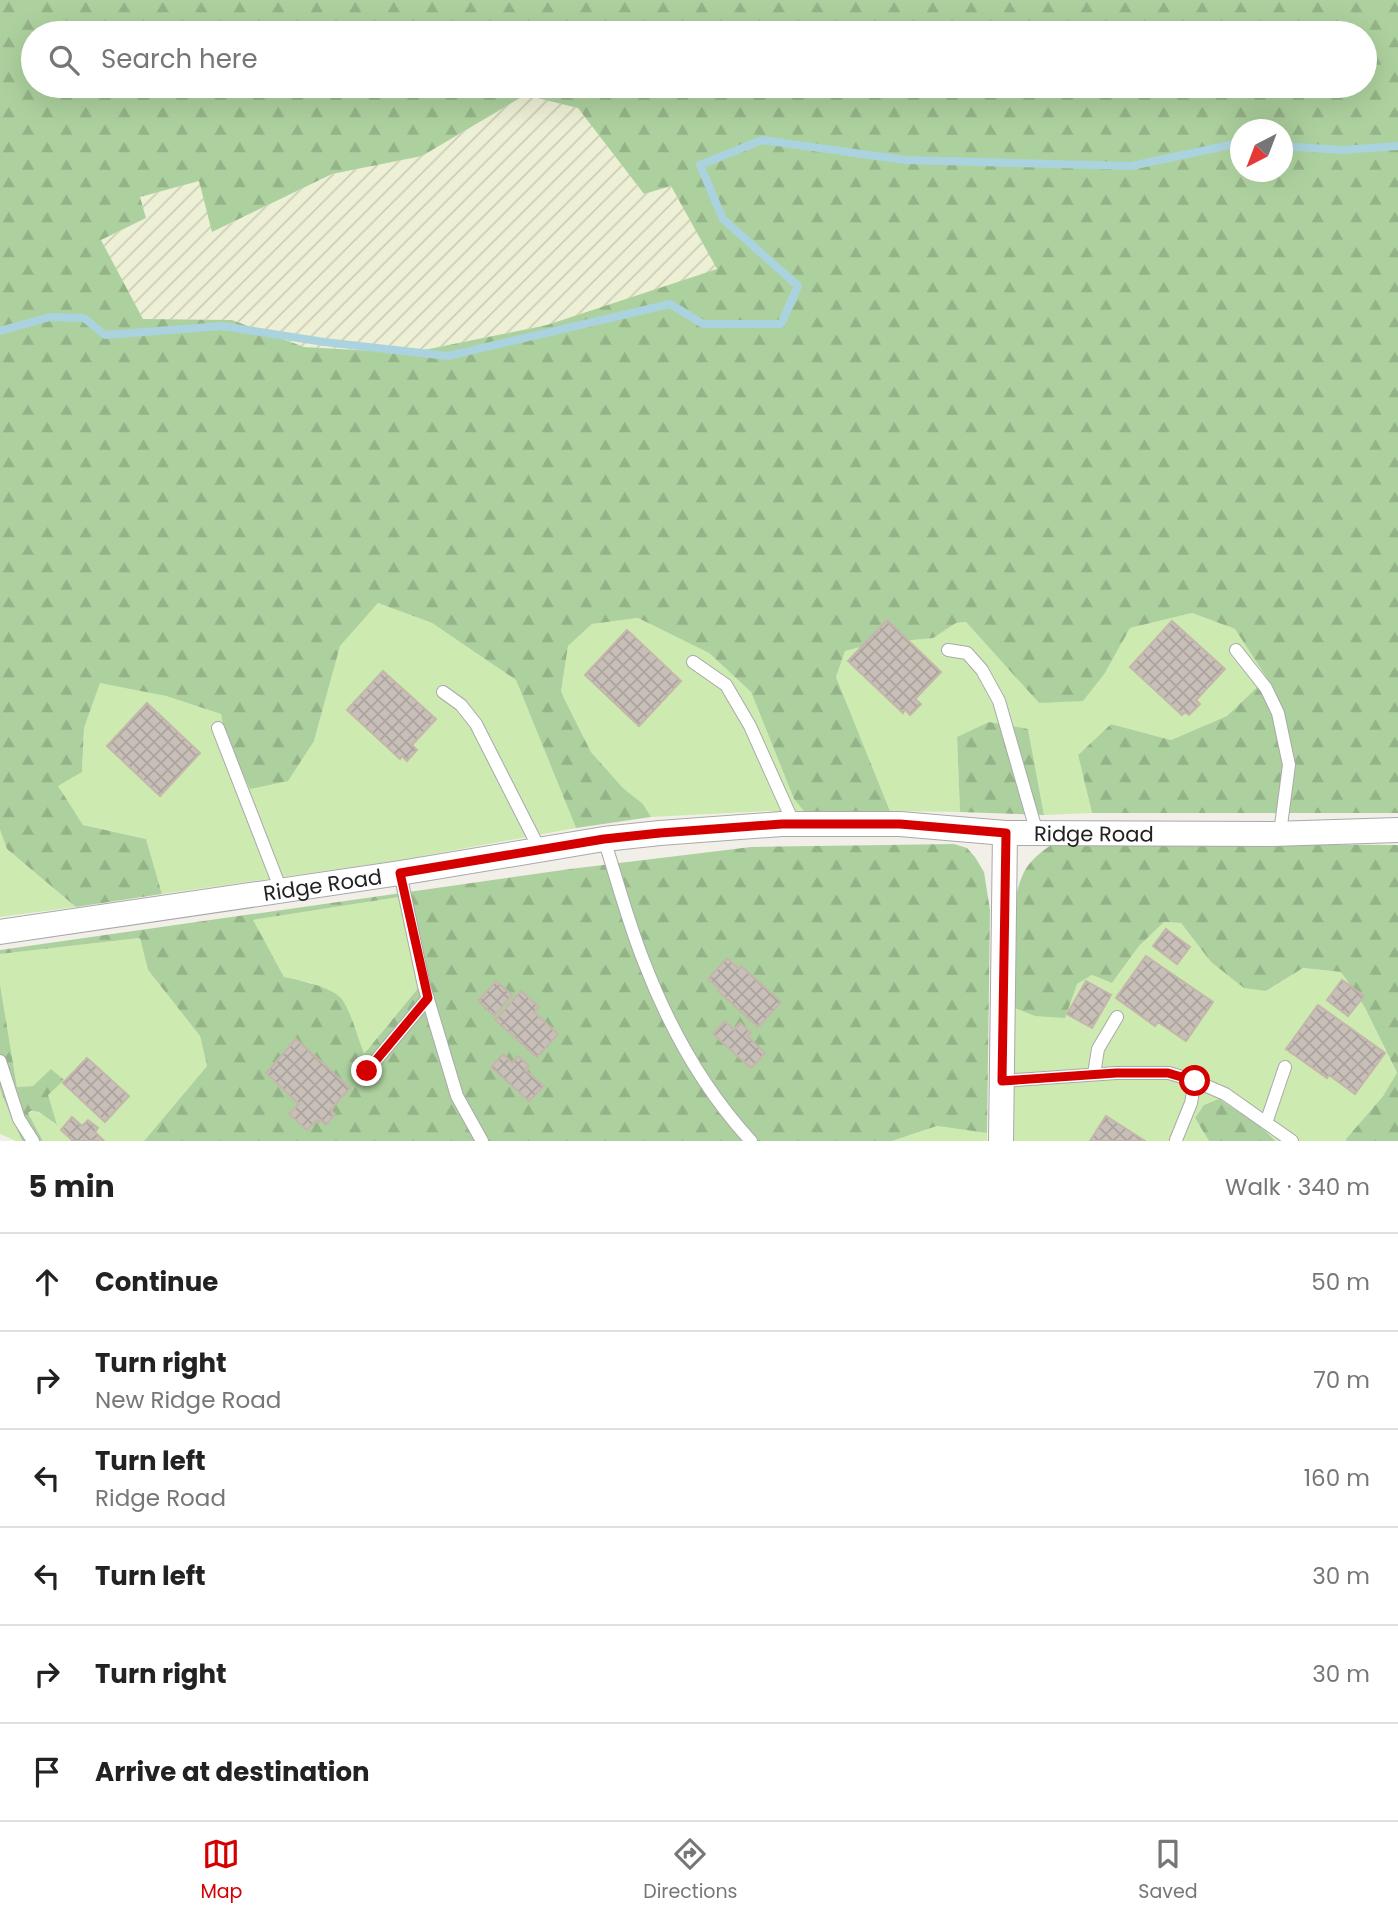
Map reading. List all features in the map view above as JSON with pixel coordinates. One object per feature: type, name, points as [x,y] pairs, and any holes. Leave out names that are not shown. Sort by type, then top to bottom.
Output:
[{"type":"street","name":"Ridge Road","points":[[0,932],[400,873],[604,839],[660,833],[794,824],[900,824],[1006,833],[1280,834],[1398,830]]},
{"type":"street","points":[[1001,1141],[1006,833]]},
{"type":"lane","points":[[948,650],[967,653],[982,670],[999,701],[1037,833]]},
{"type":"lane","points":[[1236,650],[1266,688],[1278,713],[1289,765],[1280,834]]},
{"type":"lane","points":[[693,662],[726,685],[750,726],[794,824]]},
{"type":"lane","points":[[443,692],[461,705],[476,724],[540,850]]},
{"type":"lane","points":[[218,728],[281,890]]},
{"type":"lane","points":[[604,839],[644,962],[684,1049],[727,1115],[751,1141]]},
{"type":"lane","points":[[400,873],[428,998],[457,1096],[482,1141]]},
{"type":"lane","points":[[367,1071],[428,998]]},
{"type":"lane","points":[[1094,1074],[1098,1049],[1116,1017]]},
{"type":"lane","points":[[0,1061],[19,1119],[33,1141]]},
{"type":"lane","points":[[1266,1123],[1285,1067]]},
{"type":"lane","points":[[1002,1081],[1094,1074],[1168,1073],[1225,1094],[1292,1141]]},
{"type":"lane","points":[[1177,1139],[1191,1103],[1195,1081]]},
{"type":"green space","points":[[0,0],[1398,0],[1398,813],[1092,813],[1078,755],[1111,724],[1171,740],[1227,716],[1267,678],[1235,629],[1192,613],[1130,628],[1105,673],[1083,701],[1039,703],[966,622],[956,623],[933,638],[872,644],[845,651],[836,677],[890,811],[813,815],[804,811],[794,799],[751,692],[709,653],[638,618],[592,624],[568,646],[561,692],[591,752],[623,788],[643,804],[651,817],[576,828],[516,680],[432,623],[378,603],[340,646],[314,741],[288,781],[250,789],[226,740],[221,714],[166,696],[100,683],[84,728],[82,772],[58,786],[83,825],[146,839],[162,894],[76,907],[7,849],[0,830]],"holes":[[[21,21],[1377,21],[1377,98],[537,98],[578,108],[644,194],[671,186],[717,269],[547,325],[409,353],[304,347],[232,320],[143,319],[101,240],[146,218],[140,197],[199,181],[212,232],[332,174],[422,156],[520,98],[21,98]]]},
{"type":"green space","points":[[520,98],[537,98],[578,108],[644,194],[671,186],[718,270],[547,325],[409,353],[304,347],[232,320],[143,319],[101,240],[146,218],[140,197],[199,181],[213,232],[332,174],[422,156]]},
{"type":"green space","points":[[378,603],[432,623],[516,680],[576,828],[401,860],[162,894],[146,839],[83,825],[57,786],[82,772],[84,728],[100,682],[166,696],[221,714],[226,740],[314,741],[340,645]]},
{"type":"green space","points":[[1192,613],[1235,629],[1268,678],[1227,716],[1171,740],[1111,724],[1078,755],[1092,813],[1044,815],[1028,729],[957,737],[960,812],[890,811],[836,677],[845,651],[872,644],[932,638],[956,623],[966,622],[1039,703],[1105,673],[1130,628]]},
{"type":"green space","points":[[638,618],[709,653],[751,692],[794,799],[813,815],[767,811],[651,817],[643,804],[623,788],[591,752],[561,692],[568,646],[592,624]]},
{"type":"green space","points":[[989,722],[1028,729],[1044,815],[960,812],[957,737]]},
{"type":"green space","points":[[0,830],[7,849],[76,907],[0,917]]},
{"type":"green space","points":[[1056,842],[1398,845],[1398,1141],[1346,1141],[1383,1096],[1397,1073],[1364,1006],[1341,972],[1303,968],[1266,991],[1244,988],[1211,962],[1181,923],[1164,922],[1139,946],[1112,983],[1092,975],[1077,984],[1065,1018],[1035,1016],[1012,1007],[1011,955],[1016,896],[1027,867],[1033,859]]},
{"type":"green space","points":[[954,844],[967,848],[975,857],[984,872],[990,910],[987,1133],[937,1126],[892,1141],[144,1141],[207,1066],[200,1036],[148,970],[140,938],[0,954],[0,950],[570,869],[751,847]],"holes":[[[399,897],[419,987],[364,1054],[341,998],[323,987],[284,977],[253,920]]]},
{"type":"green space","points":[[399,897],[419,987],[363,1055],[358,1035],[312,983],[284,977],[252,920]]},
{"type":"green space","points":[[1164,922],[1181,923],[1211,962],[1266,991],[1303,968],[1341,972],[1364,1006],[1397,1074],[1383,1096],[1346,1141],[1275,1141],[1258,1125],[1229,1117],[1195,1118],[1209,1141],[1012,1141],[1012,1007],[1017,1008],[1077,984],[1092,975],[1112,983],[1139,946]]},
{"type":"green space","points":[[140,938],[148,970],[200,1036],[207,1066],[144,1141],[43,1141],[28,1113],[39,1113],[56,1125],[33,1086],[17,1087],[0,984],[0,954]]},
{"type":"green space","points":[[0,984],[17,1087],[33,1086],[51,1069],[64,1080],[48,1095],[57,1125],[39,1112],[28,1113],[43,1141],[22,1141],[0,1088]]},
{"type":"green space","points":[[0,1088],[2,1095],[22,1141],[0,1134]]},
{"type":"green space","points":[[1219,1099],[1256,1124],[1275,1141],[1209,1141],[1195,1118],[1204,1105]]},
{"type":"green space","points":[[937,1126],[987,1133],[987,1141],[892,1141]]},
{"type":"building","points":[[887,620],[941,672],[915,699],[921,704],[910,715],[905,709],[903,713],[848,661]]},
{"type":"building","points":[[1172,621],[1225,669],[1196,700],[1200,704],[1189,715],[1185,712],[1182,715],[1130,667]]},
{"type":"building","points":[[627,630],[681,681],[639,726],[585,675]]},
{"type":"building","points":[[383,671],[436,719],[412,745],[417,750],[407,761],[402,756],[400,759],[347,710]]},
{"type":"building","points":[[147,703],[200,753],[160,796],[107,746]]},
{"type":"building","points":[[1166,929],[1190,947],[1177,964],[1153,946]]},
{"type":"building","points":[[1146,956],[1213,1002],[1186,1041],[1158,1022],[1155,1026],[1116,998]]},
{"type":"building","points":[[727,958],[739,969],[741,966],[781,1002],[758,1027],[708,979]]},
{"type":"building","points":[[1342,980],[1364,996],[1348,1016],[1327,1000]]},
{"type":"building","points":[[496,981],[512,995],[494,1016],[478,1001]]},
{"type":"building","points":[[1086,981],[1111,995],[1092,1028],[1067,1014]]},
{"type":"building","points":[[521,991],[539,1007],[534,1012],[558,1034],[537,1057],[495,1020]]},
{"type":"building","points":[[1318,1005],[1385,1053],[1355,1094],[1286,1049]]},
{"type":"building","points":[[725,1021],[734,1030],[740,1023],[751,1033],[747,1036],[765,1053],[751,1068],[713,1034]]},
{"type":"building","points":[[296,1039],[350,1088],[330,1110],[335,1114],[326,1125],[317,1120],[307,1130],[289,1114],[299,1104],[266,1073]]},
{"type":"building","points":[[503,1054],[512,1063],[518,1056],[529,1066],[525,1070],[544,1086],[529,1101],[491,1067]]},
{"type":"building","points":[[87,1058],[129,1096],[105,1122],[63,1083]]},
{"type":"building","points":[[1106,1116],[1145,1141],[1090,1141]]},
{"type":"building","points":[[72,1117],[82,1126],[88,1120],[98,1128],[95,1132],[104,1141],[73,1141],[61,1130]]},
{"type":"waterway","points":[[0,331],[50,317],[84,318],[105,335],[222,326],[324,342],[448,356],[670,304],[703,324],[781,324],[798,286],[723,219],[700,165],[762,140],[905,160],[1131,166],[1230,145]]},
{"type":"waterway","points":[[1293,147],[1342,150],[1398,146]]},
{"type":"route","points":[[367,1071],[428,998],[400,873],[604,839],[660,833],[782,824],[900,824],[1006,833],[1002,1081],[1116,1073],[1168,1073],[1195,1081]]}]
